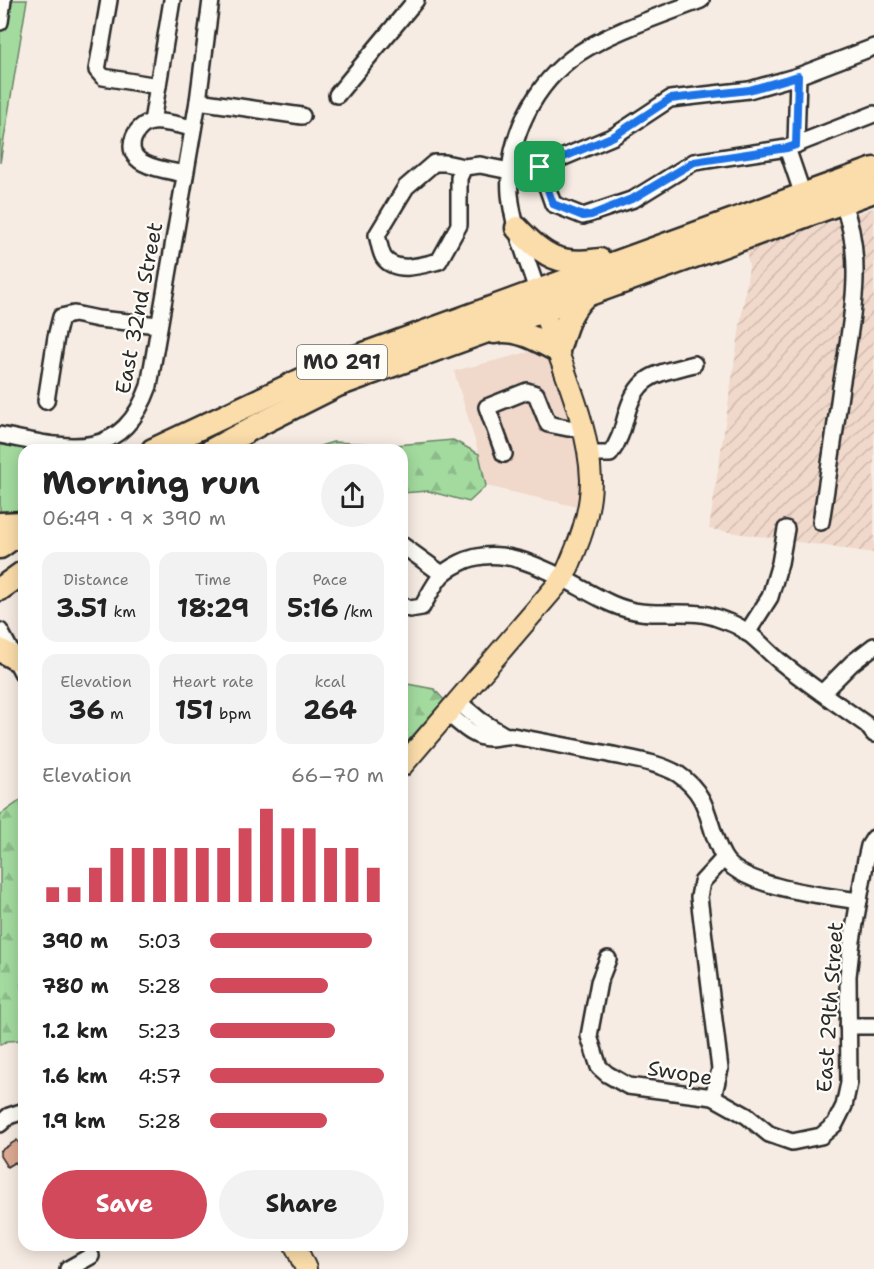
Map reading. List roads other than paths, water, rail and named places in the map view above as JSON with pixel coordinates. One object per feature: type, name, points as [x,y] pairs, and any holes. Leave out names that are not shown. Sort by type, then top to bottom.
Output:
[{"type":"highway","name":"MO 291","points":[[223,444],[338,385],[476,335],[540,300],[637,254],[874,169]]},
{"type":"highway","name":"MO 291","points":[[166,444],[331,366],[540,300],[585,296],[874,191]]},
{"type":"highway","points":[[517,228],[534,247],[565,261],[576,263],[597,261],[637,254]]},
{"type":"highway","points":[[476,335],[501,330],[514,332],[558,351],[568,318],[585,296]]},
{"type":"highway","points":[[0,524],[18,523]]},
{"type":"highway","points":[[0,547],[18,534]]},
{"type":"highway","points":[[0,589],[18,576]]},
{"type":"main road","points":[[408,759],[564,577],[579,545],[587,514],[591,481],[588,454],[558,351],[540,300]]},
{"type":"main road","points":[[298,1251],[306,1269]]},
{"type":"street","points":[[0,22],[3,0]]},
{"type":"street","points":[[109,0],[97,70],[103,77],[158,86]]},
{"type":"street","points":[[152,122],[172,0]]},
{"type":"street","name":"East 32nd Street","points":[[96,444],[122,430],[133,419],[142,405],[149,386],[198,101],[211,0]]},
{"type":"street","points":[[337,95],[416,0]]},
{"type":"street","points":[[540,300],[517,228],[510,194],[510,171],[514,144],[523,119],[536,95],[554,74],[578,53],[602,40],[700,0]]},
{"type":"street","points":[[464,167],[459,178],[459,225],[439,261],[419,266],[399,267],[384,258],[377,235],[406,187],[434,163],[464,167],[480,165],[510,171],[540,167],[614,136],[670,99],[749,90],[798,76],[874,47]]},
{"type":"street","points":[[798,76],[791,147],[803,195]]},
{"type":"street","points":[[198,101],[302,116]]},
{"type":"street","points":[[540,167],[553,204],[583,216],[634,198],[694,162],[791,147],[874,114]]},
{"type":"street","points":[[185,174],[148,166],[138,160],[133,152],[133,141],[136,133],[152,122],[193,128]]},
{"type":"street","points":[[821,522],[850,329],[855,278],[850,220],[842,202]]},
{"type":"street","points":[[46,401],[61,317],[74,314],[98,319],[159,325]]},
{"type":"street","points":[[588,454],[610,454],[619,442],[631,399],[640,384],[658,373],[694,364]]},
{"type":"street","points":[[504,454],[487,407],[527,392],[536,394],[548,424],[582,428]]},
{"type":"street","name":"East 32nd Street","points":[[0,435],[45,444]]},
{"type":"street","points":[[747,633],[770,597],[780,563],[786,529]]},
{"type":"street","points":[[408,549],[442,574]]},
{"type":"street","points":[[408,608],[422,607],[442,574],[468,558],[487,555],[505,557],[564,577],[612,604],[631,610],[656,614],[703,614],[732,622],[779,661],[867,725],[874,734]]},
{"type":"street","points":[[0,631],[13,661]]},
{"type":"street","points":[[822,693],[852,663],[874,646]]},
{"type":"street","points":[[452,707],[504,735],[636,760],[666,768],[697,791],[709,814],[724,858],[740,873],[795,890],[859,901]]},
{"type":"street","name":"East 29th Street","points":[[821,1136],[835,1124],[844,1106],[849,1083],[848,976],[866,859],[869,846],[874,838]]},
{"type":"street","points":[[713,1097],[720,1069],[699,897],[702,882],[724,858]]},
{"type":"street","name":"Swope","points":[[608,959],[599,982],[590,1036],[599,1067],[607,1074],[628,1086],[713,1097],[747,1116],[769,1134],[792,1142],[821,1136]]},
{"type":"street","points":[[848,1026],[874,1026]]},
{"type":"street","points":[[0,1124],[9,1116],[18,1113]]},
{"type":"street","points":[[68,1269],[91,1256]]}]
